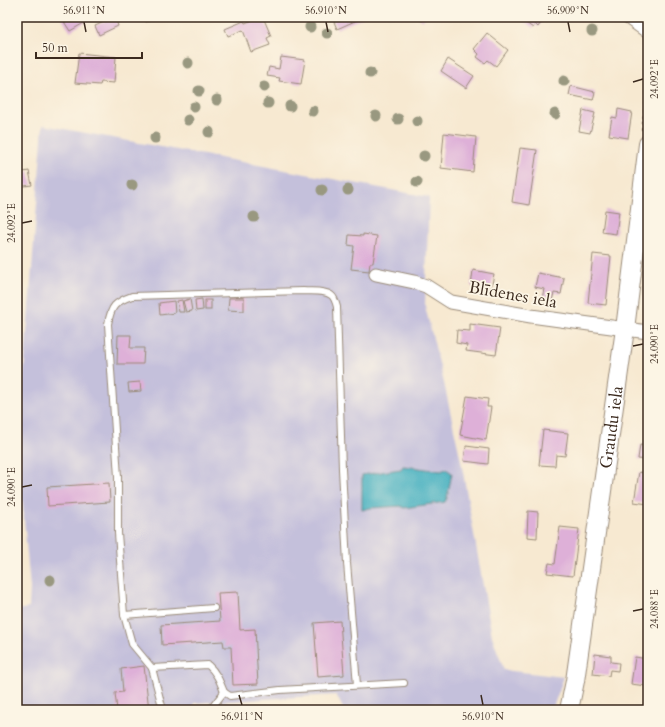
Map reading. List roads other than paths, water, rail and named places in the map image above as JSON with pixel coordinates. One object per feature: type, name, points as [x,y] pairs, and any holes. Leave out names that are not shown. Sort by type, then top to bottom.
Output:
[{"type":"main road","name":"Graudu iela","points":[[569,710],[576,681],[625,329],[648,144]]},
{"type":"street","points":[[627,17],[648,32]]},
{"type":"street","name":"Blīdenes iela","points":[[376,274],[426,286],[451,302],[531,316],[648,332]]},
{"type":"lane","points":[[163,710],[152,668],[132,644],[124,614],[118,533],[118,477],[108,324],[110,312],[115,305],[121,300],[132,296],[303,291],[331,294],[335,300],[337,307],[348,563],[358,685]]},
{"type":"lane","points":[[124,614],[214,608]]},
{"type":"lane","points":[[152,668],[208,665],[218,676],[224,692],[230,696],[358,685],[404,683]]},
{"type":"lane","points":[[210,710],[224,692]]},
{"type":"water","points":[[403,466],[441,471],[446,469],[452,473],[445,502],[404,508],[401,506],[362,510],[362,475],[401,469]]}]
